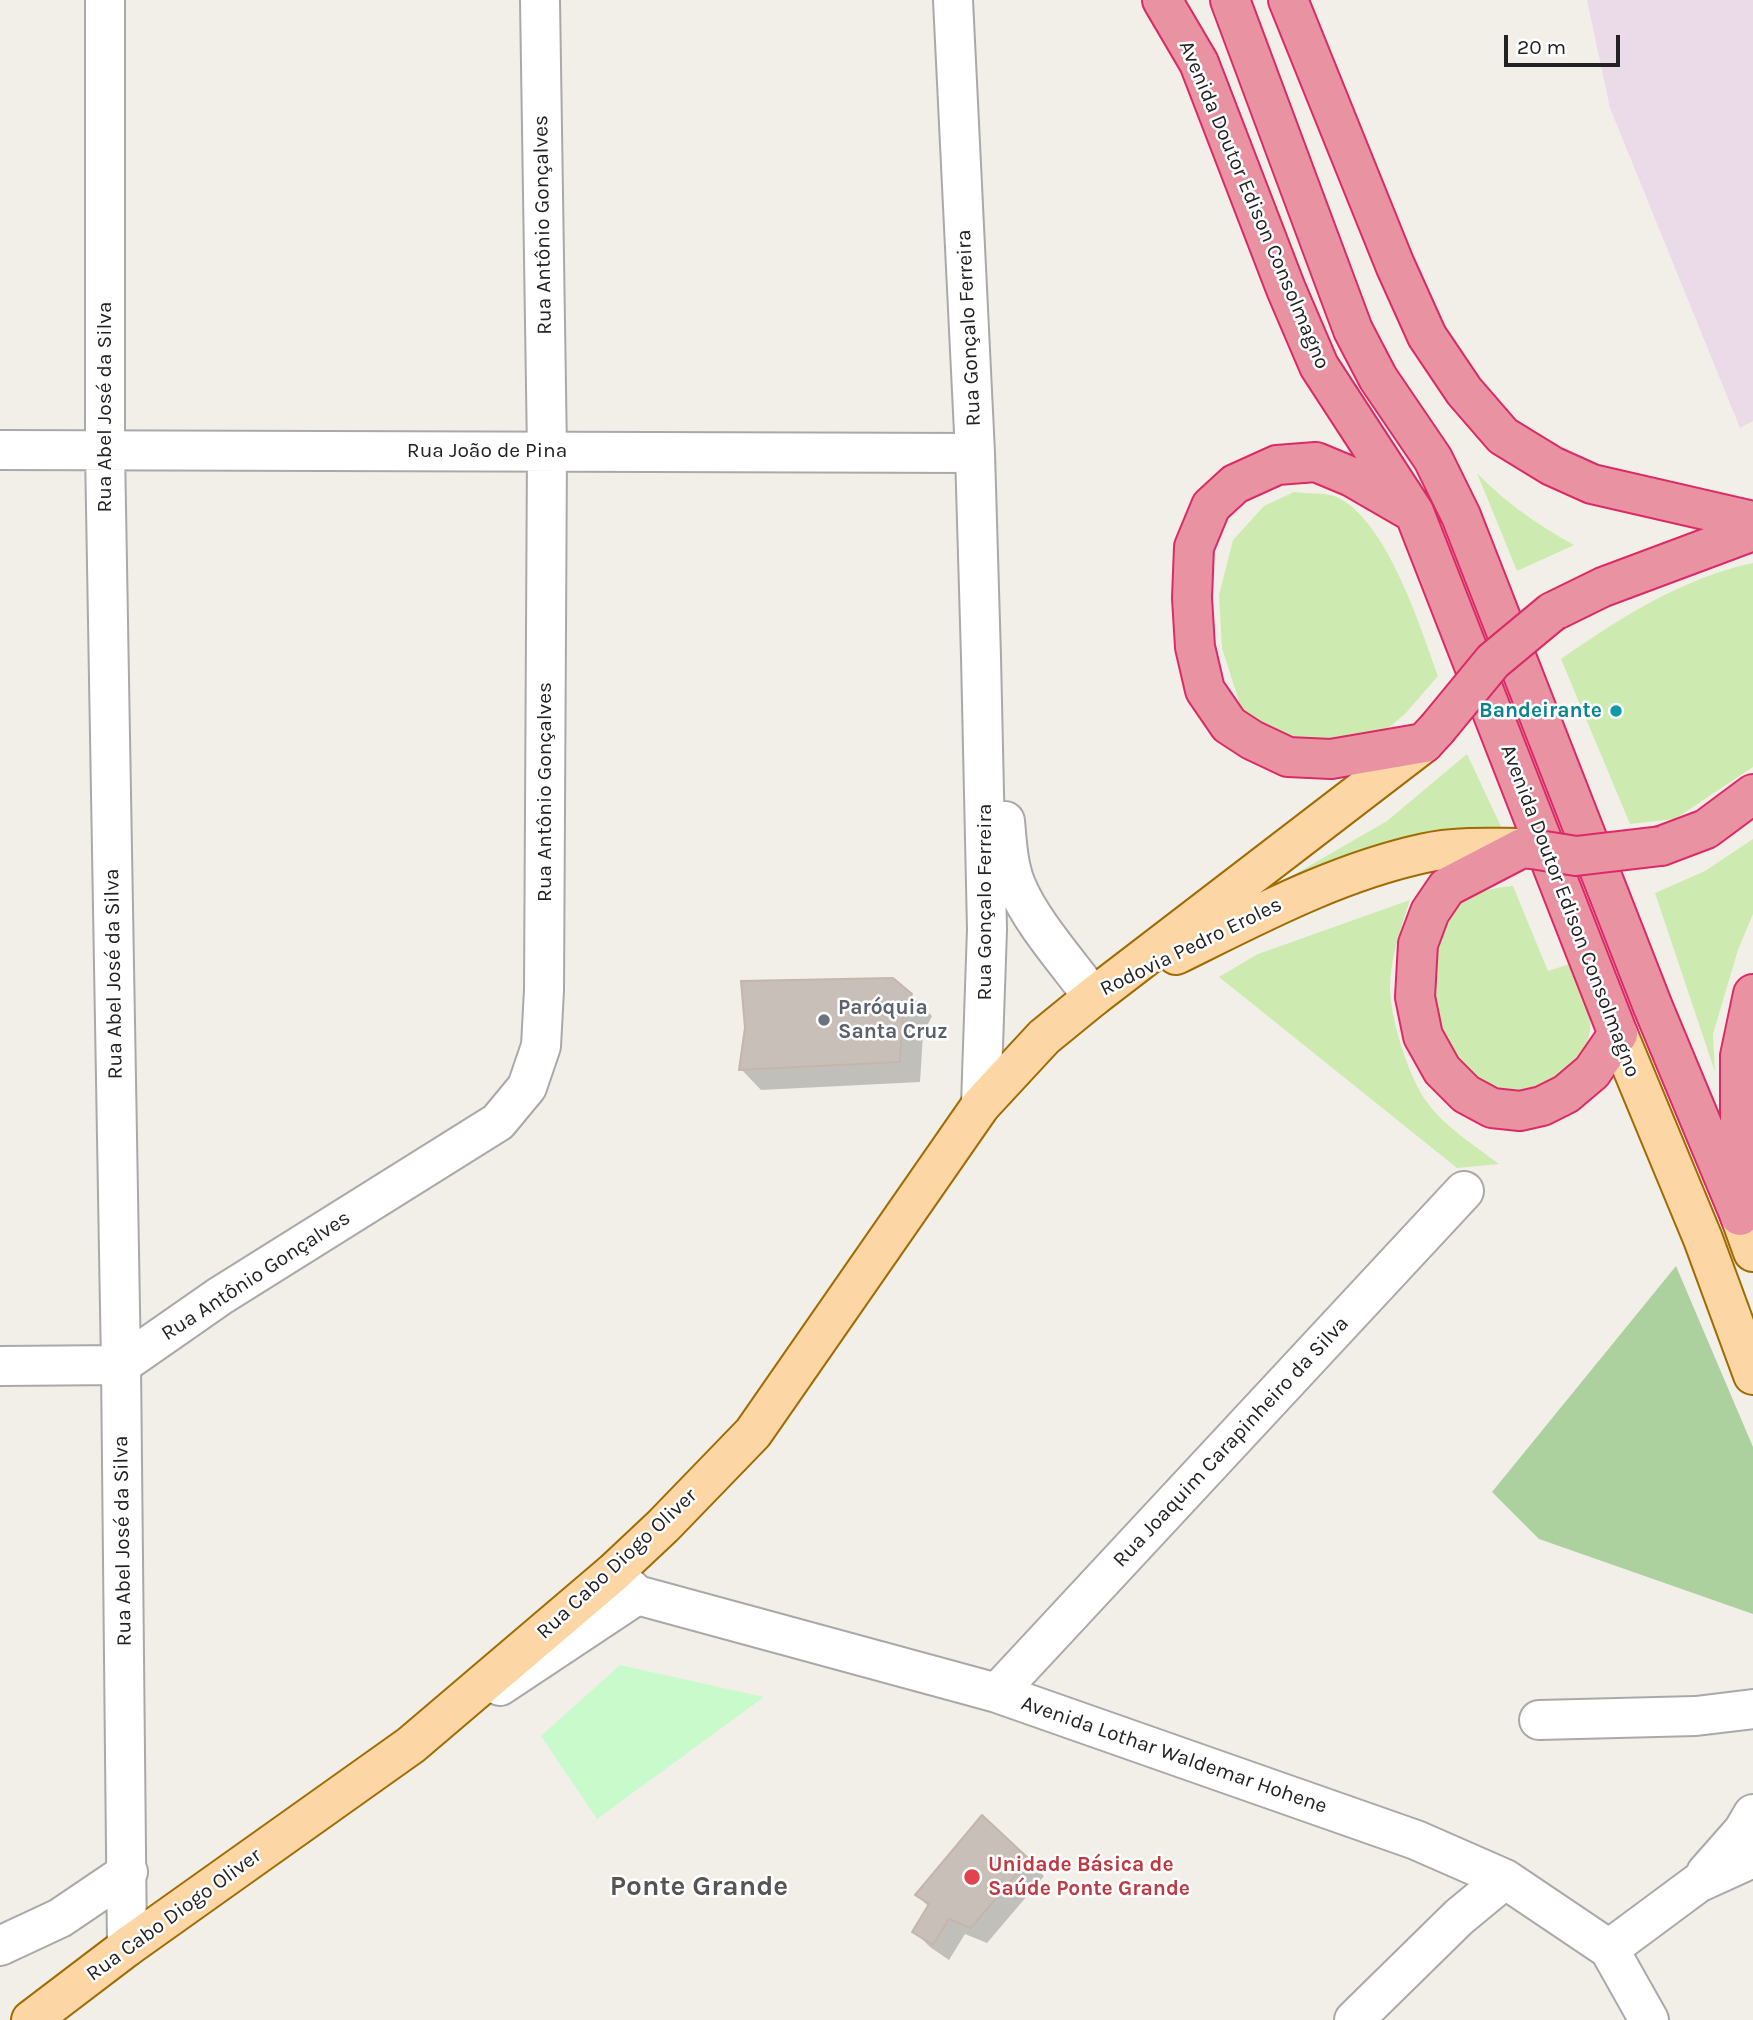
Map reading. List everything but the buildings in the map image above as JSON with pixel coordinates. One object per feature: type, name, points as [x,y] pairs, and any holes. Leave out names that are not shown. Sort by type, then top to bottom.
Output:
[{"type":"highway","name":"Avenida Doutor Edison Consolmagno","points":[[1162,0],[1199,63],[1286,289],[1319,366],[1414,512],[1618,1034]]},
{"type":"highway","name":"Avenida Doutor Edison Consolmagno","points":[[1230,0],[1353,330],[1378,379],[1433,459],[1461,516],[1653,1007],[1740,1216]]},
{"type":"highway","points":[[1288,0],[1395,265],[1427,336],[1464,391],[1503,436],[1552,467],[1592,484],[1753,521]]},
{"type":"highway","points":[[1414,512],[1352,477],[1315,462],[1277,465],[1235,484],[1211,506],[1195,547],[1192,598],[1195,647],[1205,690],[1228,726],[1288,757],[1331,759],[1431,736],[1493,661],[1552,612],[1603,587],[1753,531]]},
{"type":"highway","points":[[1618,1034],[1592,1072],[1566,1094],[1542,1106],[1520,1111],[1492,1108],[1466,1094],[1442,1070],[1423,1036],[1415,997],[1418,944],[1430,912],[1447,887],[1527,849],[1576,856],[1661,846],[1706,829],[1753,794]]},
{"type":"highway","points":[[1740,1216],[1740,1056],[1753,994]]},
{"type":"main road","name":"Rodovia Pedro Eroles","points":[[1093,997],[1431,736]]},
{"type":"main road","name":"Rodovia Pedro Eroles","points":[[1093,997],[1287,900],[1336,880],[1426,852],[1460,848],[1527,849]]},
{"type":"main road","name":"Rua Cabo Diogo Oliver","points":[[31,2020],[127,1947],[411,1745],[625,1584],[663,1526],[753,1433],[981,1105],[1044,1037],[1093,997]]},
{"type":"main road","name":"Avenida Doutor Edison Consolmagno","points":[[1618,1034],[1703,1239],[1753,1375]]},
{"type":"main road","name":"Avenida Doutor Edison Consolmagno","points":[[1740,1216],[1753,1252]]},
{"type":"street","name":"Rua Abel José da Silva","points":[[105,0],[105,450],[121,1364],[127,1947]]},
{"type":"street","name":"Rua Antônio Gonçalves","points":[[121,1364],[220,1296],[498,1122],[527,1087],[541,1046],[544,990],[547,451],[540,0]]},
{"type":"street","name":"Rua Gonçalo Ferreira","points":[[953,0],[975,453],[981,657],[987,929],[981,1105]]},
{"type":"street","name":"Rua João de Pina","points":[[0,450],[975,453]]},
{"type":"street","name":"Rua Gonçalo Ferreira","points":[[981,657],[1008,853],[1016,885],[1031,913],[1093,997]]},
{"type":"street","name":"Rua Joaquim Carapinheiro da Silva","points":[[997,1693],[1464,1191]]},
{"type":"street","points":[[0,1366],[121,1364]]},
{"type":"street","name":"Avenida Lothar Waldemar Hohene","points":[[625,1584],[997,1693],[1416,1840],[1506,1879],[1609,1949],[1649,2020]]},
{"type":"street","points":[[1539,1720],[1683,1716],[1753,1709]]},
{"type":"street","points":[[1698,1883],[1743,1831],[1753,1814]]},
{"type":"street","points":[[1609,1949],[1698,1883],[1753,1858]]},
{"type":"street","points":[[0,1946],[60,1918],[128,1872]]},
{"type":"street","points":[[1354,2020],[1459,1917],[1506,1879]]},
{"type":"shaded area","points":[[1587,0],[1753,0],[1753,421],[1740,428],[1610,108]]},
{"type":"green space","points":[[1477,473],[1523,513],[1574,545],[1517,571]]},
{"type":"green space","points":[[1294,492],[1337,497],[1355,510],[1371,528],[1400,577],[1438,676],[1405,714],[1388,728],[1350,748],[1286,747],[1242,711],[1222,648],[1219,595],[1233,540],[1264,506]]},
{"type":"green space","points":[[1753,563],[1753,767],[1675,819],[1630,824],[1561,659],[1652,601],[1701,579]]},
{"type":"green space","points":[[1467,754],[1504,833],[1231,911],[1387,821]]},
{"type":"green space","points":[[1753,839],[1753,914],[1738,950],[1713,1034],[1715,1072],[1655,893],[1705,871]]},
{"type":"green space","points":[[1513,886],[1548,971],[1570,964],[1590,1019],[1587,1042],[1571,1069],[1555,1082],[1528,1092],[1500,1091],[1478,1082],[1460,1066],[1447,1044],[1439,1019],[1435,992],[1435,965],[1439,941],[1449,915],[1456,906],[1474,894]]},
{"type":"green space","points":[[1410,900],[1390,977],[1391,1002],[1402,1047],[1413,1077],[1426,1101],[1460,1135],[1499,1164],[1457,1168],[1219,977],[1258,954]]},
{"type":"green space","points":[[1676,1266],[1753,1447],[1753,1614],[1539,1539],[1492,1492]]},
{"type":"green space","points":[[620,1665],[764,1697],[597,1819],[541,1736]]},
{"type":"place","name":"Bandeirante","points":[[1616,711]]},
{"type":"place","name":"Paróquia Santa Cruz","points":[[824,1020]]},
{"type":"place","name":"Unidade Básica de Saúde Ponte Grande","points":[[972,1877]]},
{"type":"district","name":"Ponte Grande","points":[[699,1887]]}]
